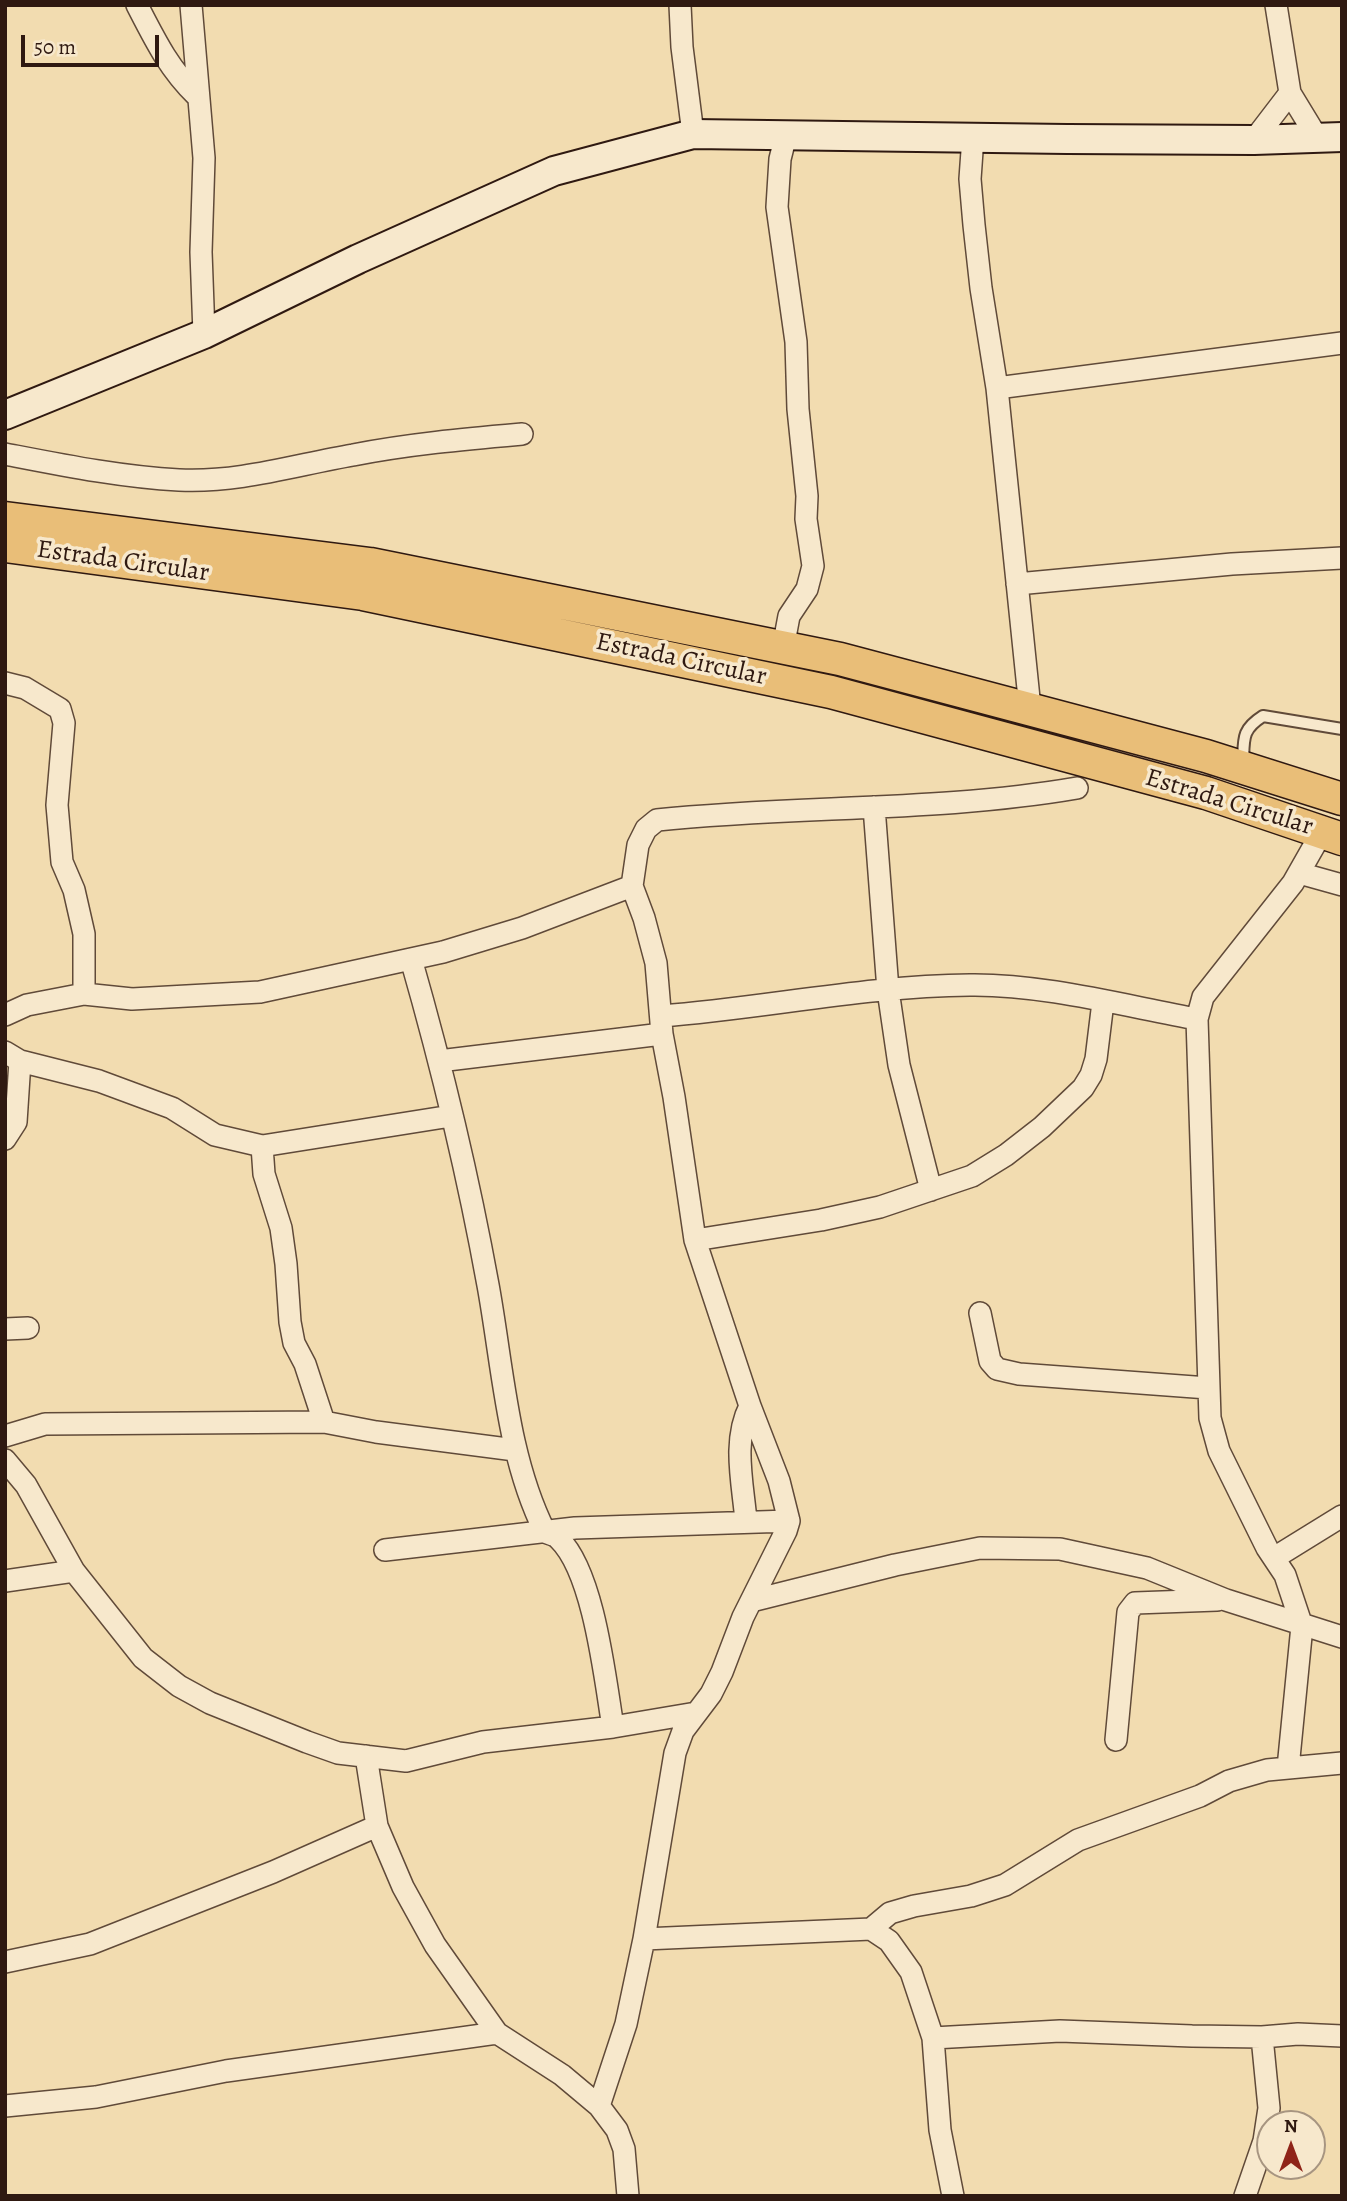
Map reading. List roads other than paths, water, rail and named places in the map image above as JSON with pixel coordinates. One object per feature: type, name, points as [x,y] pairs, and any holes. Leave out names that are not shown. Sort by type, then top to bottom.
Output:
[{"type":"main road","name":"Estrada Circular","points":[[5,518],[370,564],[840,659],[1030,708],[1342,799]]},
{"type":"main road","name":"Estrada Circular","points":[[5,546],[363,594],[831,692],[1206,793],[1332,836]]},
{"type":"street","points":[[137,5],[178,78],[197,96]]},
{"type":"street","points":[[191,5],[204,158],[201,252],[204,334]]},
{"type":"street","points":[[680,5],[682,47],[693,134]]},
{"type":"street","points":[[1276,5],[1290,93],[1330,138]]},
{"type":"street","points":[[1254,140],[1290,93]]},
{"type":"street","points":[[5,415],[204,334],[358,259],[554,171],[693,134],[1254,140],[1330,138]]},
{"type":"street","points":[[783,648],[789,616],[807,589],[813,566],[806,519],[807,495],[797,409],[796,342],[777,208],[780,159],[786,135]]},
{"type":"street","points":[[973,137],[970,179],[974,225],[997,388],[1030,708]]},
{"type":"street","points":[[997,388],[1342,343]]},
{"type":"street","points":[[5,454],[103,471],[180,480],[264,474],[353,455],[436,442],[522,434]]},
{"type":"street","points":[[1017,584],[1232,564],[1342,558]]},
{"type":"street","points":[[5,683],[25,688],[49,701],[60,709],[64,723],[57,805],[62,862],[74,890],[84,934],[84,994]]},
{"type":"street","points":[[599,2106],[626,2024],[644,1939],[675,1753],[683,1731],[711,1694],[722,1672],[751,1601],[789,1521],[779,1481],[750,1406],[695,1240],[662,1025],[656,964],[632,886],[638,845],[646,829],[657,820],[957,804],[1022,798],[1077,788]]},
{"type":"street","points":[[874,807],[888,990],[899,1065],[931,1190]]},
{"type":"street","points":[[1288,1768],[1302,1626],[1284,1575],[1241,1499],[1219,1451],[1210,1418],[1197,1019],[1203,997],[1299,873],[1332,836]]},
{"type":"street","points":[[1299,873],[1342,886]]},
{"type":"street","points":[[5,1015],[27,1005],[84,994],[132,999],[260,992],[411,960],[522,928],[632,886]]},
{"type":"street","points":[[411,960],[439,1061],[474,1208],[515,1450],[535,1512],[545,1532],[558,1537],[581,1577],[595,1622],[613,1727]]},
{"type":"street","points":[[439,1061],[662,1025],[717,1012],[831,995],[970,985],[1020,987],[1197,1019]]},
{"type":"street","points":[[695,1240],[821,1220],[880,1207],[972,1176],[1006,1155],[1083,1088],[1096,1059],[1103,1002]]},
{"type":"street","points":[[5,1139],[16,1122],[13,1057],[99,1081],[172,1108],[215,1135],[262,1146],[451,1116]]},
{"type":"street","points":[[262,1146],[264,1174],[281,1228],[292,1333],[324,1422]]},
{"type":"street","points":[[980,1313],[990,1361],[997,1369],[1019,1374],[1208,1388]]},
{"type":"street","points":[[5,1329],[29,1328]]},
{"type":"street","points":[[746,1521],[740,1445],[744,1418],[750,1406]]},
{"type":"street","points":[[5,1436],[46,1424],[324,1422],[376,1432],[515,1450]]},
{"type":"street","points":[[5,1460],[26,1485],[74,1572],[143,1658],[178,1686],[210,1703],[307,1742],[338,1753],[407,1761],[483,1742],[613,1727],[696,1713]]},
{"type":"street","points":[[1274,1558],[1342,1516]]},
{"type":"street","points":[[385,1550],[575,1528],[789,1521]]},
{"type":"street","points":[[751,1601],[895,1565],[980,1548],[1060,1549],[1147,1568],[1226,1600],[1342,1637]]},
{"type":"street","points":[[5,1581],[74,1572]]},
{"type":"street","points":[[1116,1740],[1128,1612],[1135,1603],[1226,1600]]},
{"type":"street","points":[[366,1756],[377,1826],[403,1887],[435,1945],[497,2033],[562,2075],[599,2106],[617,2130],[624,2149],[628,2196]]},
{"type":"street","points":[[871,1929],[890,1913],[971,1896],[1005,1885],[1078,1840],[1200,1796],[1229,1781],[1267,1770],[1342,1763]]},
{"type":"street","points":[[5,1962],[90,1944],[273,1872],[377,1826]]},
{"type":"street","points":[[644,1939],[871,1929],[889,1941],[911,1972],[933,2038],[940,2130],[953,2196]]},
{"type":"street","points":[[933,2038],[1060,2031],[1262,2037],[1298,2034],[1342,2036]]},
{"type":"street","points":[[5,2106],[96,2097],[226,2071],[497,2033]]},
{"type":"street","points":[[1245,2196],[1264,2141],[1269,2108],[1262,2037]]},
{"type":"lane","points":[[1243,768],[1244,733],[1250,724],[1263,716],[1342,729]]}]
